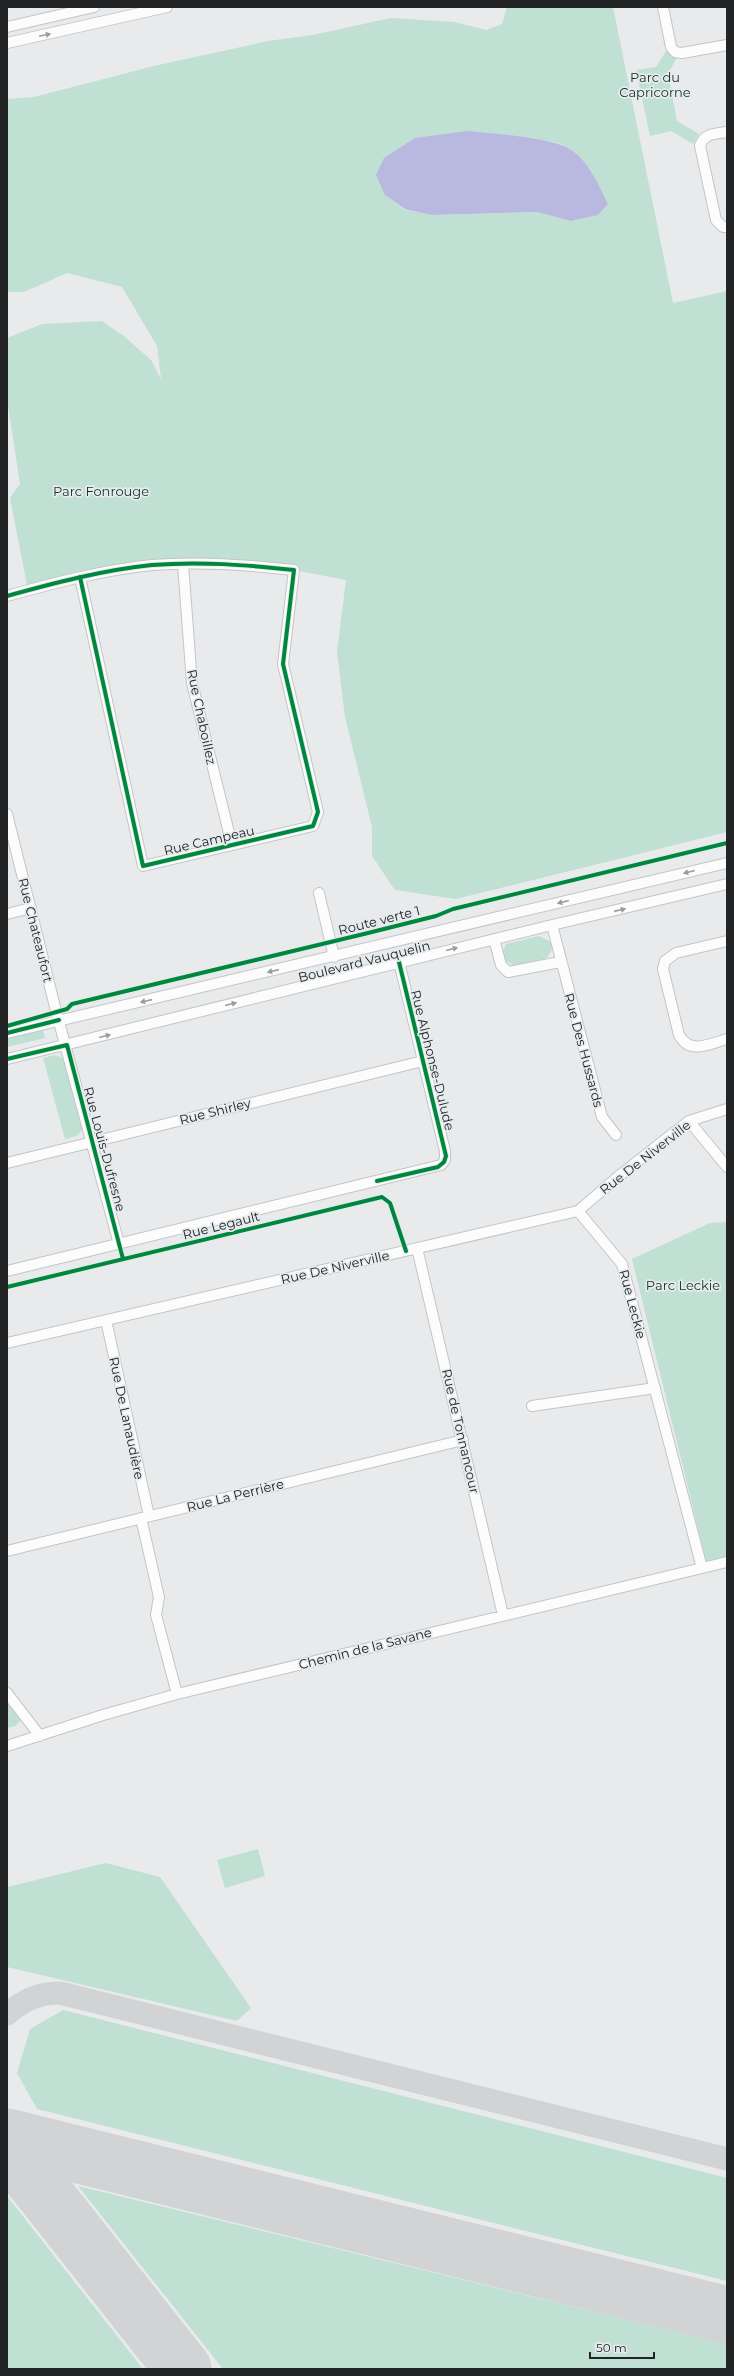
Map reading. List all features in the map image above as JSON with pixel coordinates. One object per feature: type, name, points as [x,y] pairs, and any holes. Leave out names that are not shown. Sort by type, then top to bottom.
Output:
[{"type":"street","points":[[7,26],[94,7]]},
{"type":"street","points":[[7,43],[168,7]]},
{"type":"street","points":[[663,7],[672,47],[675,52],[682,54],[727,44]]},
{"type":"street","points":[[727,132],[707,135],[702,140],[700,146],[716,220],[723,226],[727,227]]},
{"type":"street","name":"Rue Campeau","points":[[80,577],[143,866],[313,826],[318,812],[283,664],[294,570],[226,563],[183,564]]},
{"type":"street","points":[[7,596],[80,577],[152,565],[183,564]]},
{"type":"street","name":"Rue Chaboillez","points":[[183,564],[192,683],[232,845]]},
{"type":"street","name":"Rue Chateaufort","points":[[7,814],[59,1020],[67,1045]]},
{"type":"street","name":"Boulevard Vauquelin","points":[[7,1033],[727,863]]},
{"type":"street","name":"Boulevard Vauquelin","points":[[7,1059],[399,962],[727,884]]},
{"type":"street","name":"Boulevard Vauquelin","points":[[319,893],[334,957]]},
{"type":"street","points":[[7,914],[31,908]]},
{"type":"street","name":"Rue Des Hussards","points":[[552,925],[560,962],[602,1117],[616,1135]]},
{"type":"street","points":[[494,939],[501,965],[508,972],[560,962]]},
{"type":"street","points":[[727,941],[676,953],[665,961],[663,969],[679,1035],[683,1042],[690,1047],[696,1047],[727,1040]]},
{"type":"street","name":"Rue Alphonse-Dulude","points":[[399,962],[445,1151],[444,1162]]},
{"type":"street","name":"Rue Louis-Dufresne","points":[[67,1045],[119,1244]]},
{"type":"street","name":"Rue Shirley","points":[[7,1163],[92,1140],[423,1061]]},
{"type":"street","name":"Rue De Niverville","points":[[7,1343],[578,1211],[620,1175],[689,1121],[727,1109]]},
{"type":"street","points":[[689,1121],[727,1167]]},
{"type":"street","name":"Rue Legault","points":[[7,1271],[438,1167],[444,1162]]},
{"type":"street","name":"Rue Leckie","points":[[578,1211],[622,1264],[702,1568]]},
{"type":"street","name":"Rue de Tonnancour","points":[[417,1248],[503,1615]]},
{"type":"street","name":"Rue De Lanaudière","points":[[106,1320],[145,1517],[159,1597],[156,1615],[177,1694]]},
{"type":"street","points":[[532,1406],[655,1388]]},
{"type":"street","name":"Rue La Perrière","points":[[7,1551],[463,1440]]},
{"type":"street","name":"Chemin de la Savane","points":[[7,1746],[103,1715],[177,1694],[727,1562]]},
{"type":"street","points":[[7,1692],[40,1736]]},
{"type":"green space","name":"Parc Fonrouge","points":[[507,7],[613,7],[673,303],[727,291],[727,832],[456,899],[395,890],[372,856],[372,827],[345,717],[337,652],[346,580],[294,570],[227,562],[229,546],[226,563],[152,565],[28,590],[10,498],[20,484],[7,399],[7,338],[42,324],[102,321],[125,337],[151,360],[161,379],[157,346],[122,287],[67,273],[24,292],[7,292],[7,99],[34,97],[154,66],[268,41],[313,35],[391,18],[454,22],[486,30],[502,24]],"holes":[[[521,137],[552,142],[569,148],[587,166],[608,204],[598,215],[572,221],[537,212],[431,215],[404,209],[385,195]]]},
{"type":"green space","name":"Parc du Capricorne","points":[[666,51],[677,57],[668,74],[677,121],[699,134],[693,144],[671,131],[650,136],[636,70],[656,67]]},
{"type":"green space","points":[[539,936],[551,942],[552,949],[547,958],[515,966],[506,961],[503,951],[506,944]]},
{"type":"green space","points":[[43,1030],[45,1038],[7,1047],[7,1039]]},
{"type":"green space","points":[[55,1055],[64,1059],[83,1129],[77,1136],[65,1139],[43,1058]]},
{"type":"green space","name":"Parc Leckie","points":[[727,1222],[727,1560],[707,1565],[632,1259],[710,1223]]},
{"type":"green space","points":[[7,1703],[21,1720],[15,1726],[7,1728]]},
{"type":"green space","points":[[258,1849],[265,1876],[225,1888],[217,1860]]},
{"type":"green space","points":[[106,1863],[160,1877],[251,2008],[237,2021],[7,1967],[7,1887]]},
{"type":"green space","points":[[63,2010],[727,2178],[727,2281],[37,2109],[17,2073],[30,2029]]},
{"type":"green space","points":[[78,2186],[727,2344],[727,2369],[223,2369]]},
{"type":"green space","points":[[7,2196],[143,2369],[7,2369]]},
{"type":"water","points":[[467,131],[536,139],[562,145],[570,149],[588,166],[608,204],[598,215],[571,221],[537,212],[431,215],[405,209],[385,195],[376,175],[384,158],[415,138]]},
{"type":"taxiway","points":[[7,2014],[25,2001],[32,1998],[45,1994],[60,1993],[727,2159]]},
{"type":"taxiway","points":[[7,2127],[25,2142]]},
{"type":"taxiway","points":[[31,2177],[29,2166],[30,2158],[34,2153],[40,2150],[56,2150],[73,2153]]},
{"type":"runway","points":[[7,2137],[727,2315]]},
{"type":"runway","points":[[7,2146],[183,2369]]},
{"type":"cycle path","points":[[7,596],[61,582],[79,578],[97,574],[152,565],[188,563],[223,564],[294,570],[283,664],[318,812],[313,826],[143,866],[80,577]]},
{"type":"cycle path","name":"Route verte 1","points":[[7,1026],[67,1009],[72,1004],[368,933],[436,916],[453,909],[727,843]]},
{"type":"cycle path","points":[[377,1181],[438,1167],[444,1162],[446,1156],[399,962]]},
{"type":"cycle path","points":[[7,1033],[59,1020]]},
{"type":"cycle path","points":[[7,1059],[67,1045],[123,1259]]},
{"type":"cycle path","points":[[7,1287],[382,1197],[390,1203],[406,1251]]}]
